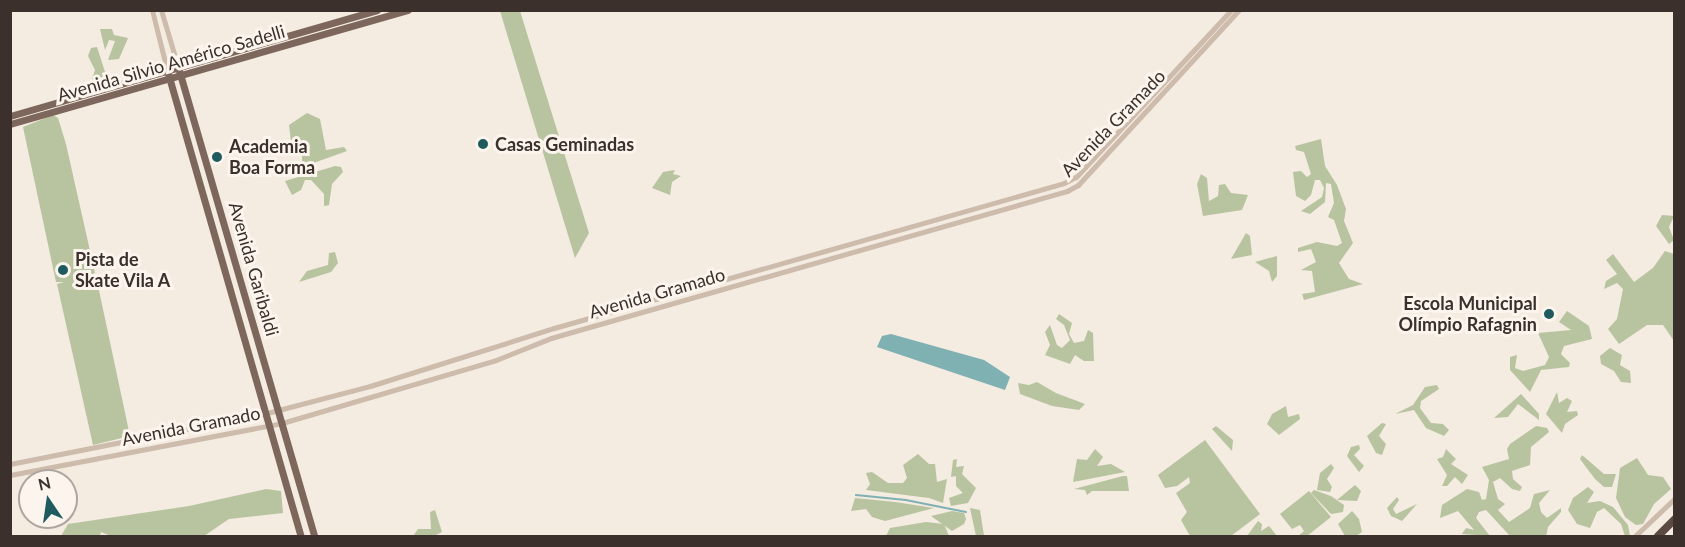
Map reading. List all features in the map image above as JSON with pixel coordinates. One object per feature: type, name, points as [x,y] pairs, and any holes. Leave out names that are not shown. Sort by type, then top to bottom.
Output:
[{"type":"highway","points":[[1658,537],[1674,520]]},
{"type":"main road","name":"Avenida Silvio Américo Sadelli","points":[[10,116],[377,10]]},
{"type":"main road","name":"Avenida Silvio Américo Sadelli","points":[[10,124],[408,10]]},
{"type":"main road","points":[[280,38],[282,47]]},
{"type":"main road","name":"Avenida Garibaldi","points":[[178,67],[314,537]]},
{"type":"main road","name":"Avenida Garibaldi","points":[[167,70],[301,537]]},
{"type":"street","name":"Avenida Garibaldi","points":[[152,10],[167,70]]},
{"type":"street","name":"Avenida Garibaldi","points":[[161,10],[178,67]]},
{"type":"street","name":"Avenida Gramado","points":[[10,464],[267,413],[370,386],[554,328],[1064,183],[1076,177],[1231,10]]},
{"type":"street","name":"Avenida Gramado","points":[[10,475],[282,423],[442,376],[551,338],[1067,190],[1078,185],[1239,10]]},
{"type":"street","points":[[439,366],[442,376]]},
{"type":"street","points":[[370,386],[374,395]]},
{"type":"street","points":[[1635,537],[1674,499]]},
{"type":"green space","points":[[500,11],[520,11],[589,233],[575,258]]},
{"type":"green space","points":[[100,29],[112,29],[114,35],[128,38],[119,59],[108,60],[115,41],[109,40],[105,50]]},
{"type":"green space","points":[[97,47],[106,75],[99,83],[92,79],[95,70],[88,56],[91,48]]},
{"type":"green space","points":[[307,113],[320,119],[326,150],[344,147],[347,151],[291,171],[292,165],[302,162],[302,143],[291,142],[289,125]]},
{"type":"green space","points":[[53,115],[58,118],[66,144],[95,273],[87,276],[97,281],[130,436],[93,445],[57,284],[64,282],[56,282],[23,127]]},
{"type":"green space","points":[[1321,139],[1325,166],[1337,185],[1346,209],[1344,221],[1353,243],[1339,263],[1349,279],[1363,284],[1304,300],[1302,294],[1315,292],[1312,271],[1301,270],[1316,262],[1311,249],[1298,252],[1298,248],[1317,242],[1337,246],[1342,243],[1334,220],[1328,217],[1334,203],[1331,184],[1326,183],[1325,202],[1310,214],[1301,211],[1322,197],[1324,188],[1320,180],[1315,180],[1311,195],[1305,201],[1296,196],[1293,172],[1301,171],[1307,177],[1311,174],[1304,152],[1296,150],[1295,146]]},
{"type":"green space","points":[[335,166],[341,167],[343,172],[332,184],[329,205],[324,206],[324,194],[311,180],[305,180],[301,190],[292,195],[285,181]]},
{"type":"green space","points":[[675,170],[673,174],[681,176],[672,182],[670,195],[652,188],[663,172]]},
{"type":"green space","points":[[1201,174],[1207,178],[1209,201],[1218,196],[1219,185],[1225,184],[1231,193],[1248,195],[1242,210],[1203,216],[1197,184]]},
{"type":"green space","points":[[1662,215],[1674,216],[1669,227],[1674,240],[1669,244],[1656,226]]},
{"type":"green space","points":[[1246,233],[1250,236],[1252,255],[1231,259]]},
{"type":"green space","points":[[1665,251],[1674,254],[1674,341],[1663,325],[1647,325],[1619,344],[1608,329],[1617,319],[1623,289],[1617,283],[1604,289],[1606,281],[1617,274],[1606,260],[1613,254],[1634,282],[1653,268]]},
{"type":"green space","points":[[335,252],[338,263],[331,272],[299,282],[307,271],[328,265],[329,253]]},
{"type":"green space","points":[[1277,256],[1277,276],[1272,282],[1269,271],[1255,262]]},
{"type":"green space","points":[[1567,311],[1589,326],[1592,339],[1564,346],[1561,354],[1570,363],[1569,367],[1541,370],[1530,392],[1510,370],[1510,357],[1517,355],[1515,368],[1523,371],[1545,365],[1549,357],[1538,333],[1571,330],[1559,322]]},
{"type":"green space","points":[[1059,314],[1072,323],[1069,334],[1074,343],[1084,341],[1088,330],[1093,333],[1094,361],[1084,361],[1075,355],[1070,364],[1045,355],[1050,345],[1045,332],[1050,325],[1057,345],[1062,348],[1070,340],[1064,325],[1056,319]]},
{"type":"green space","points":[[1610,348],[1622,355],[1620,365],[1630,371],[1631,383],[1621,382],[1614,371],[1601,364],[1600,356]]},
{"type":"green space","points":[[1037,382],[1056,393],[1085,404],[1079,410],[1052,406],[1020,394],[1018,383],[1029,385]]},
{"type":"green space","points":[[1437,385],[1439,389],[1421,401],[1420,408],[1431,423],[1443,424],[1449,430],[1444,436],[1426,428],[1414,410],[1395,414],[1413,405],[1425,387]]},
{"type":"green space","points":[[1557,392],[1559,403],[1567,398],[1572,401],[1567,412],[1577,411],[1578,415],[1565,424],[1562,433],[1546,414]]},
{"type":"green space","points":[[1521,394],[1539,414],[1539,420],[1518,404],[1508,417],[1494,418]]},
{"type":"green space","points":[[1286,406],[1288,417],[1299,414],[1300,419],[1279,435],[1267,424],[1272,414]]},
{"type":"green space","points":[[1382,423],[1386,424],[1379,436],[1386,444],[1382,455],[1376,453],[1367,436]]},
{"type":"green space","points":[[1216,426],[1233,440],[1232,451],[1212,429]]},
{"type":"green space","points":[[1536,426],[1547,428],[1549,432],[1531,447],[1530,465],[1512,471],[1513,479],[1522,487],[1520,491],[1512,489],[1500,478],[1493,482],[1498,499],[1505,504],[1498,510],[1509,522],[1530,508],[1534,494],[1550,490],[1539,503],[1541,512],[1547,518],[1561,508],[1561,512],[1548,527],[1546,536],[1510,536],[1486,510],[1479,512],[1476,518],[1490,536],[1462,534],[1466,528],[1474,530],[1458,511],[1440,518],[1442,505],[1467,489],[1479,492],[1482,500],[1486,499],[1489,480],[1482,467],[1509,459],[1507,449],[1510,444]]},
{"type":"green space","points":[[1205,440],[1260,514],[1231,536],[1190,536],[1181,520],[1187,512],[1176,493],[1190,483],[1189,477],[1177,486],[1165,488],[1158,475]]},
{"type":"green space","points":[[1359,445],[1360,449],[1354,455],[1364,466],[1359,472],[1347,456],[1351,447]]},
{"type":"green space","points":[[1095,449],[1103,457],[1097,466],[1111,464],[1125,472],[1073,482],[1077,459],[1087,460]]},
{"type":"green space","points":[[1446,449],[1456,459],[1451,464],[1468,475],[1462,484],[1455,477],[1447,486],[1442,486],[1447,475],[1437,459],[1443,457]]},
{"type":"green space","points":[[918,454],[929,464],[935,464],[937,482],[947,479],[943,503],[929,498],[866,490],[870,484],[866,473],[872,472],[888,483],[903,483],[907,478],[903,465]]},
{"type":"green space","points":[[1582,455],[1604,474],[1616,474],[1612,487],[1604,487],[1595,479],[1580,459]]},
{"type":"green space","points":[[1637,458],[1648,475],[1663,477],[1671,489],[1654,504],[1643,524],[1636,525],[1625,517],[1616,498],[1620,468]]},
{"type":"green space","points":[[957,459],[956,467],[964,466],[962,474],[976,488],[968,503],[951,506],[949,498],[963,493],[956,486],[956,476],[951,477],[953,460]]},
{"type":"green space","points":[[1331,464],[1334,468],[1327,479],[1332,487],[1330,492],[1317,490],[1320,473]]},
{"type":"green space","points":[[1127,476],[1129,491],[1092,491],[1087,495],[1085,490],[1074,489]]},
{"type":"green space","points":[[1355,485],[1361,491],[1357,501],[1337,500]]},
{"type":"green space","points":[[1588,487],[1594,492],[1587,503],[1600,501],[1613,507],[1628,525],[1630,536],[1625,536],[1621,524],[1604,508],[1597,512],[1590,528],[1577,524],[1568,510],[1573,498]]},
{"type":"green space","points":[[266,489],[281,491],[283,513],[229,519],[204,536],[111,536],[101,532],[100,536],[61,536],[65,529],[78,529],[78,523],[189,506]]},
{"type":"green space","points":[[1314,490],[1331,496],[1344,505],[1343,512],[1331,514],[1311,493]]},
{"type":"green space","points":[[1309,491],[1331,517],[1307,536],[1298,536],[1304,531],[1300,525],[1292,529],[1280,514]]},
{"type":"green space","points":[[1397,497],[1399,500],[1393,509],[1396,514],[1417,504],[1402,521],[1391,516],[1387,508]]},
{"type":"green space","points":[[855,498],[934,508],[885,521],[872,517],[866,509],[851,511]]},
{"type":"green space","points":[[970,508],[980,510],[984,536],[976,536]]},
{"type":"green space","points":[[435,510],[442,532],[434,536],[413,536],[418,529],[431,529],[430,512]]},
{"type":"green space","points":[[952,511],[964,513],[966,519],[964,524],[952,531],[931,516]]},
{"type":"green space","points":[[1352,511],[1359,519],[1362,532],[1356,536],[1345,536],[1338,524]]},
{"type":"green space","points":[[1258,521],[1262,524],[1261,531],[1269,526],[1277,536],[1247,536]]},
{"type":"green space","points":[[926,522],[944,524],[949,536],[886,536],[890,528]]},
{"type":"water","points":[[891,334],[984,360],[1010,377],[1005,390],[877,347],[882,336]]},
{"type":"waterway","points":[[856,495],[906,500],[966,512]]},
{"type":"place","name":"Casas Geminadas","points":[[483,144]]},
{"type":"place","name":"Academia Boa Forma","points":[[217,157]]},
{"type":"place","name":"Pista de Skate Vila A","points":[[63,270]]},
{"type":"place","name":"Escola Municipal Olímpio Rafagnin","points":[[1549,314]]}]
